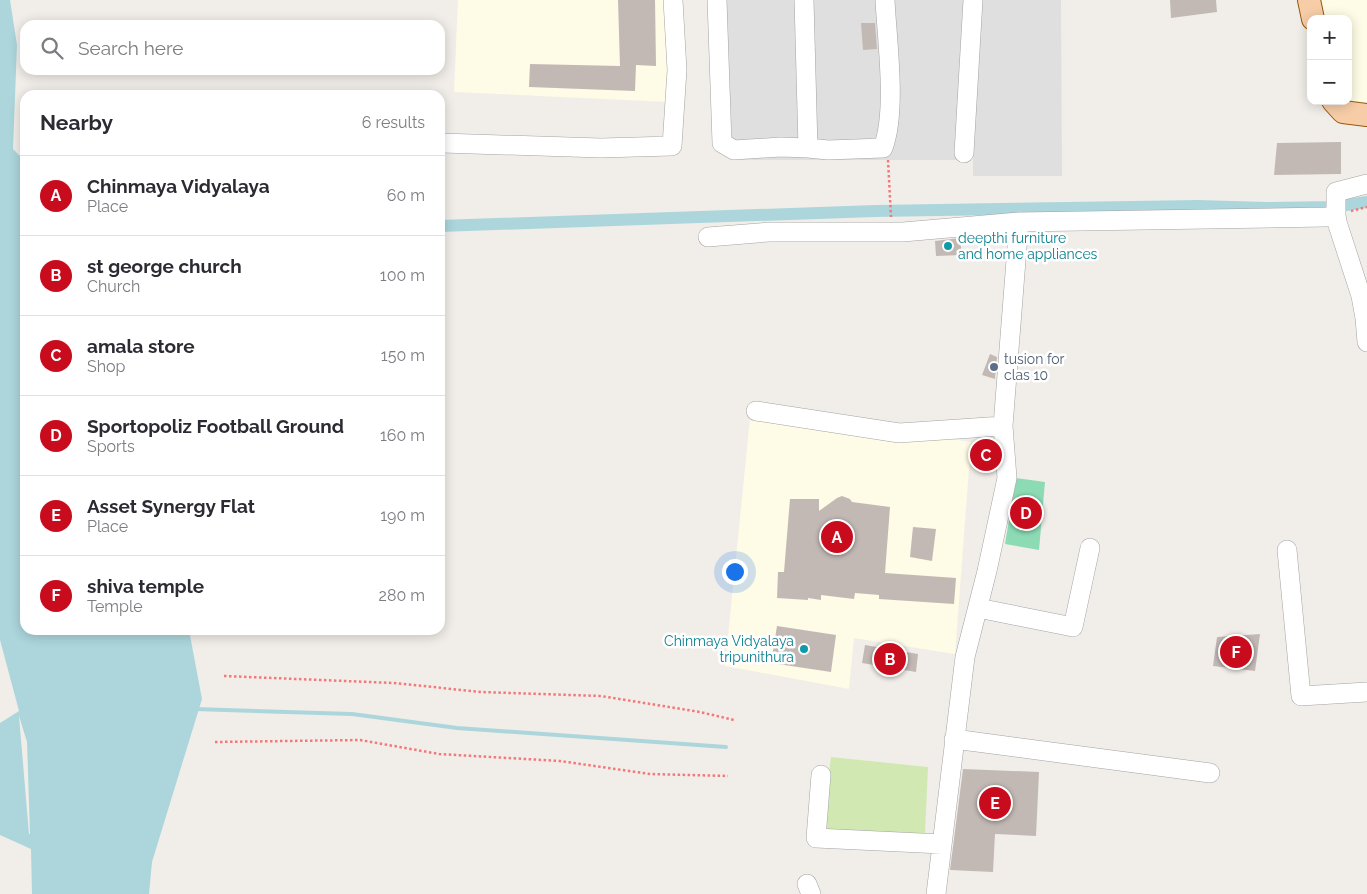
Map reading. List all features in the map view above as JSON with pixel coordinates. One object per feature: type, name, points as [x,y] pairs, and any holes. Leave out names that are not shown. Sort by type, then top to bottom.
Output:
[{"type":"main road","points":[[1308,0],[1312,15]]},
{"type":"main road","points":[[1337,105],[1343,112],[1367,115]]},
{"type":"street","points":[[445,143],[601,148],[672,146],[677,70],[673,0]]},
{"type":"street","points":[[717,0],[722,143],[734,150],[781,147],[828,150],[883,148],[887,136],[890,87],[885,0]]},
{"type":"street","points":[[804,0],[808,148]]},
{"type":"street","points":[[964,153],[973,0]]},
{"type":"street","points":[[1367,184],[1336,192],[1337,222],[1361,296],[1367,342]]},
{"type":"street","points":[[708,237],[769,232],[903,232],[1018,222],[1316,217],[1337,209]]},
{"type":"street","points":[[936,894],[964,657],[987,571],[1007,478],[1003,426],[1018,222]]},
{"type":"street","points":[[756,411],[899,433],[1003,426]]},
{"type":"street","points":[[978,608],[1072,628],[1090,548]]},
{"type":"street","points":[[1287,550],[1301,696],[1367,692]]},
{"type":"street","points":[[954,739],[1210,773]]},
{"type":"street","points":[[821,775],[816,838],[942,844]]},
{"type":"path","points":[[890,184],[891,221]]},
{"type":"path","points":[[224,676],[394,683],[481,692],[601,696],[700,712],[734,720]]},
{"type":"path","points":[[215,742],[360,740],[439,754],[560,761],[650,774],[728,776]]},
{"type":"shaded area","points":[[458,0],[668,0],[668,102],[454,92]]},
{"type":"shaded area","points":[[725,0],[965,0],[958,160],[733,160]]},
{"type":"shaded area","points":[[974,0],[1061,0],[1062,176],[973,176]]},
{"type":"shaded area","points":[[1321,0],[1367,0],[1367,102],[1352,103],[1352,15],[1323,15]]},
{"type":"shaded area","name":"Chinmaya Vidyalaya tripunithura","points":[[751,409],[971,442],[955,654],[854,638],[849,689],[725,666]]},
{"type":"green space","points":[[1016,478],[1045,482],[1039,550],[1005,544]]},
{"type":"green space","points":[[831,757],[928,767],[925,834],[821,829]]},
{"type":"water","points":[[0,0],[10,0],[17,45],[13,149],[20,156],[20,635],[190,635],[202,699],[152,862],[149,894],[32,894],[31,849],[0,835],[0,723],[19,711],[0,640]],"holes":[[[19,716],[27,742],[29,834]]]},
{"type":"building","points":[[618,0],[655,0],[656,66],[636,65],[635,91],[529,87],[530,64],[620,66]]},
{"type":"building","points":[[1170,0],[1216,0],[1217,12],[1171,18]]},
{"type":"building","points":[[861,23],[875,23],[877,49],[863,50]]},
{"type":"building","points":[[1341,142],[1341,174],[1274,175],[1277,143]]},
{"type":"building","name":"deepthi furniture and home appliances","points":[[960,238],[962,255],[936,256],[935,241]]},
{"type":"building","name":"tusion for clas 10","points":[[990,354],[997,357],[995,379],[982,375]]},
{"type":"building","points":[[976,445],[993,449],[994,462],[974,460]]},
{"type":"building","points":[[842,496],[850,499],[852,502],[890,507],[885,573],[956,578],[954,604],[879,599],[879,595],[855,593],[854,599],[821,595],[821,600],[777,598],[778,572],[784,572],[790,499],[819,499],[819,511]]},
{"type":"building","points":[[913,527],[936,529],[932,561],[910,557]]},
{"type":"building","name":"Chinmaya Vidyalaya tripunithura","points":[[777,626],[836,635],[831,672],[771,663]]},
{"type":"building","points":[[1260,634],[1255,671],[1213,666],[1217,637]]},
{"type":"building","points":[[865,645],[918,654],[916,672],[862,663]]},
{"type":"building","points":[[963,769],[1039,772],[1036,836],[995,834],[993,872],[950,870]]},
{"type":"waterway","points":[[445,226],[875,211],[1198,206],[1333,207],[1367,202]]},
{"type":"waterway","points":[[194,709],[352,714],[457,728],[726,747]]},
{"type":"place","name":"deepthi furniture and home appliances","points":[[948,246]]},
{"type":"place","name":"tusion for clas 10","points":[[994,367]]},
{"type":"place","name":"amala store","points":[[986,455]]},
{"type":"place","name":"Sportopoliz Football Ground","points":[[1026,513]]},
{"type":"place","name":"Chinmaya Vidyalaya","points":[[837,537]]},
{"type":"place","name":"Chinmaya Vidyalaya tripunithura","points":[[804,649]]},
{"type":"place","name":"shiva temple","points":[[1236,652]]},
{"type":"place","name":"st george church","points":[[890,659]]},
{"type":"place","name":"Asset Synergy Flat","points":[[995,803]]}]
